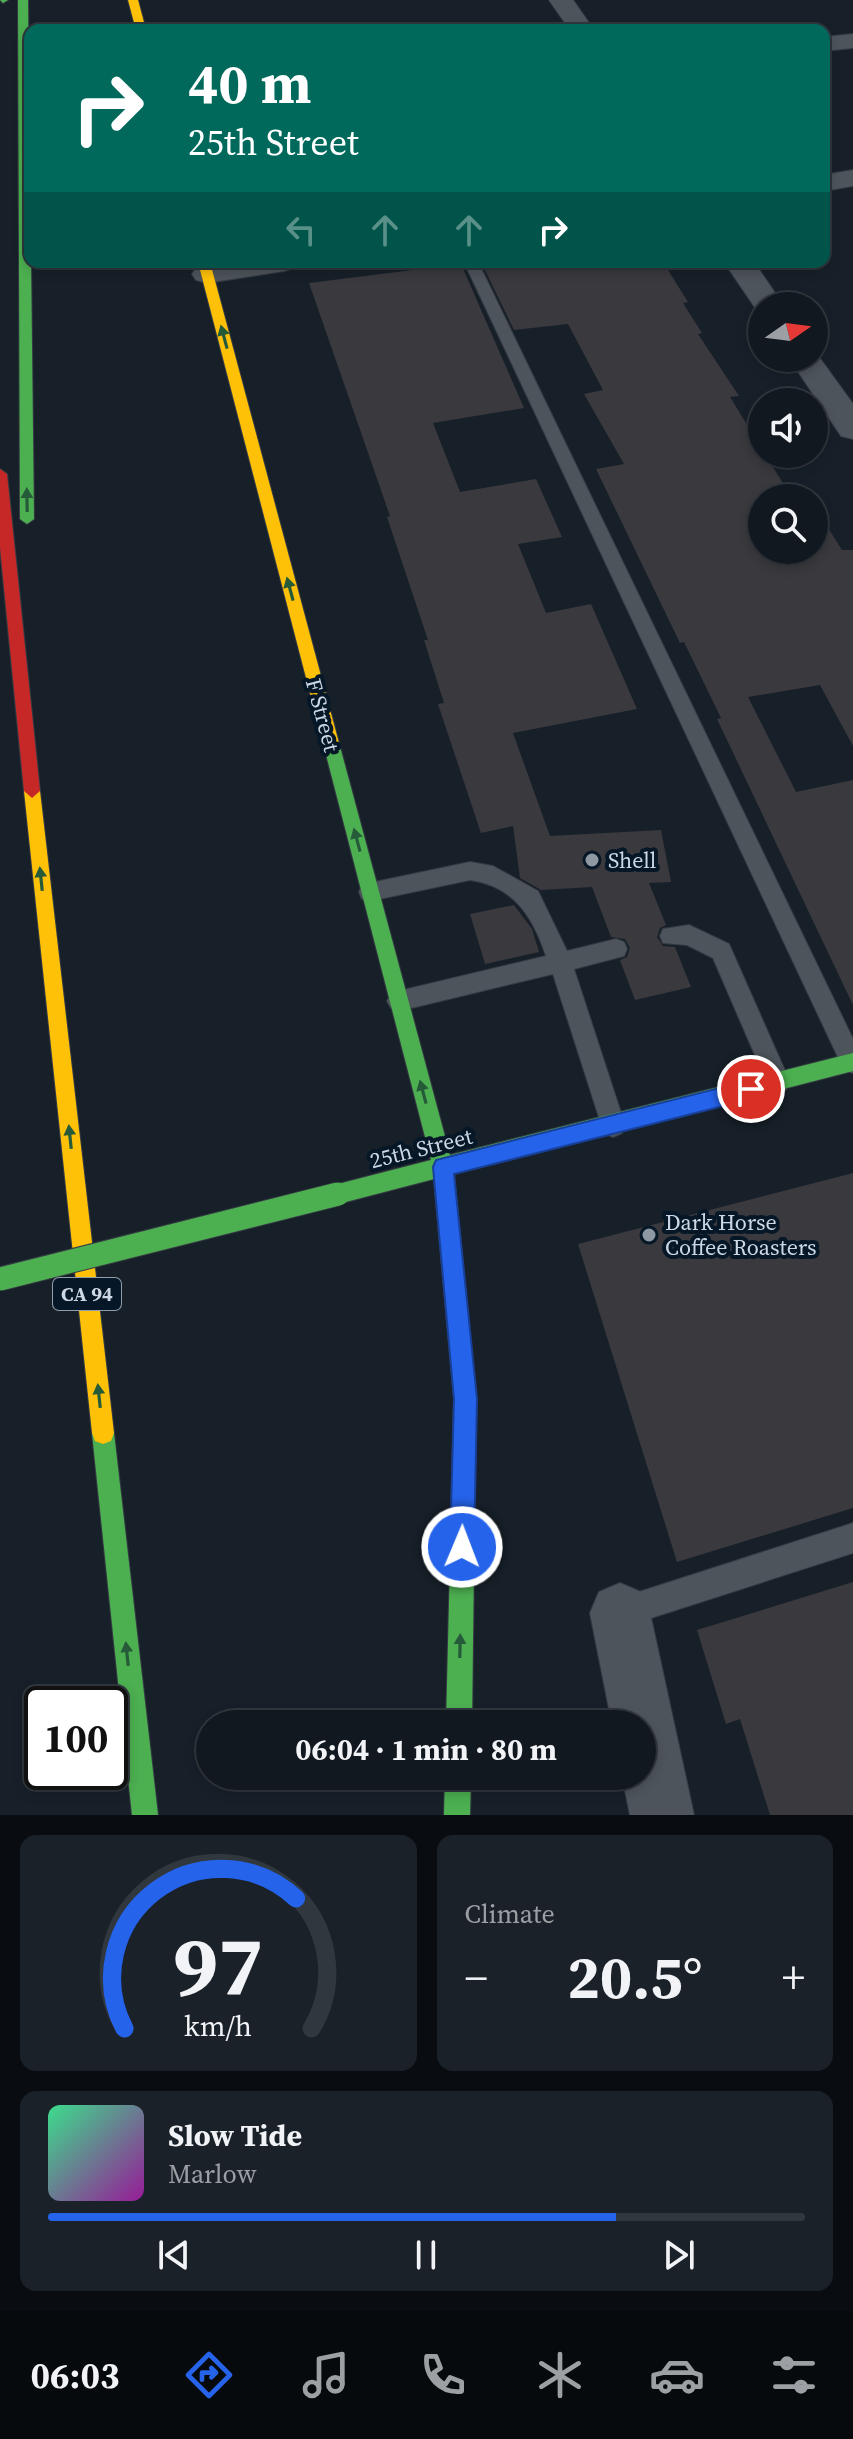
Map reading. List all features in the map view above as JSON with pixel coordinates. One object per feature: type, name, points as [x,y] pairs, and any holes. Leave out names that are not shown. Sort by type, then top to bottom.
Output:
[{"type":"main road","points":[[23,0],[24,107]]},
{"type":"main road","points":[[133,0],[139,24]]},
{"type":"main road","points":[[25,268],[28,537]]},
{"type":"main road","name":"F Street","points":[[206,268],[443,1167],[465,1399],[459,1710]]},
{"type":"main road","name":"CA 94","points":[[0,474],[30,774],[145,1815]]},
{"type":"main road","points":[[28,568],[30,774]]},
{"type":"main road","name":"25th Street","points":[[0,1279],[852,1062]]},
{"type":"main road","points":[[457,1815],[458,1790]]},
{"type":"street","points":[[561,0],[578,24]]},
{"type":"street","points":[[830,43],[853,41]]},
{"type":"street","points":[[830,182],[853,178]]},
{"type":"street","points":[[743,268],[759,292]]},
{"type":"street","points":[[815,372],[853,428]]},
{"type":"street","points":[[620,1613],[662,1815]]},
{"type":"lane","points":[[474,268],[852,1062]]},
{"type":"lane","points":[[370,892],[470,871],[485,873],[530,898],[550,934],[613,1125]]},
{"type":"lane","points":[[671,936],[689,935],[721,951],[778,1082]]},
{"type":"lane","points":[[399,1001],[616,949]]},
{"type":"lane","points":[[620,1613],[853,1538]]},
{"type":"building","points":[[429,268],[463,268],[524,408],[433,423],[460,492],[536,479],[562,537],[518,544],[546,613],[591,604],[637,709],[513,733],[550,836],[661,830],[671,882],[649,883],[666,925],[660,928],[657,937],[663,946],[675,947],[691,987],[635,1000],[620,960],[627,957],[630,948],[625,939],[611,937],[592,887],[541,890],[520,878],[513,826],[481,833],[438,704],[444,703],[424,640],[428,640],[387,517],[390,516],[309,283]]},
{"type":"building","points":[[484,268],[667,268],[688,302],[683,303],[702,333],[698,334],[739,396],[730,397],[748,426],[748,468],[774,468],[783,484],[748,484],[748,564],[828,564],[828,528],[842,550],[853,550],[853,746],[820,685],[748,697],[796,792],[853,780],[853,1005],[717,719],[721,718],[684,642],[680,643],[596,469],[624,464],[584,394],[603,390],[568,324],[514,330]]},
{"type":"building","points":[[514,905],[532,929],[539,952],[485,964],[470,914]]},
{"type":"building","points":[[853,1173],[853,1508],[677,1562],[578,1244]]},
{"type":"building","points":[[853,1582],[853,1815],[770,1815],[740,1719],[726,1724],[697,1630]]},
{"type":"traffic: fast","points":[[23,0],[24,130]]},
{"type":"traffic: fast","points":[[25,268],[27,519]]},
{"type":"traffic: fast","points":[[331,743],[443,1167]]},
{"type":"traffic: fast","points":[[338,1194],[853,1062]]},
{"type":"traffic: fast","points":[[443,1167],[465,1399],[459,1710]]},
{"type":"traffic: fast","points":[[0,1279],[338,1194]]},
{"type":"traffic: fast","points":[[103,1433],[145,1815]]},
{"type":"traffic: fast","points":[[457,1815],[458,1790]]},
{"type":"traffic: slow","points":[[133,0],[139,24]]},
{"type":"traffic: slow","points":[[206,268],[331,743]]},
{"type":"traffic: slow","points":[[32,791],[103,1433]]},
{"type":"traffic: jam","points":[[0,474],[32,791]]},
{"type":"place","name":"Shell","points":[[592,860]]},
{"type":"place","name":"Dark Horse Coffee Roasters","points":[[649,1235]]},
{"type":"route","points":[[462,1547],[465,1399],[443,1167],[751,1089]]}]
